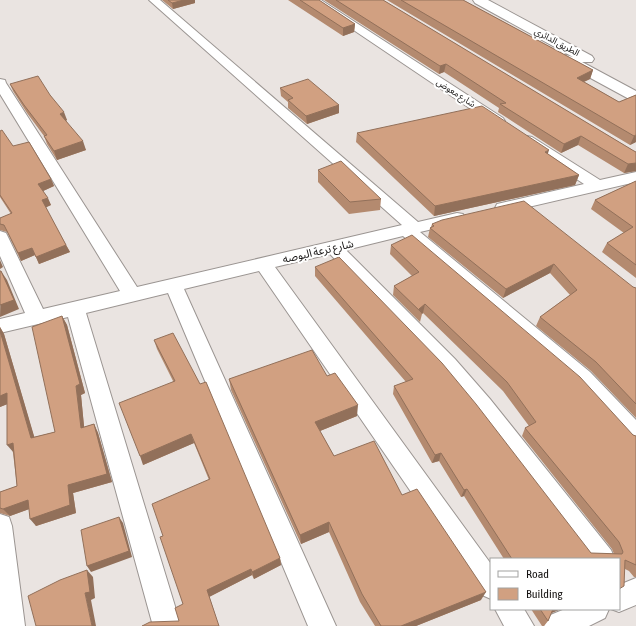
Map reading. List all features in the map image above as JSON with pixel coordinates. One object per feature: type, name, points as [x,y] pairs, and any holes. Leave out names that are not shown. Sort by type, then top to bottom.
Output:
[{"type":"highway","name":"الطريق الدائري","points":[[473,2],[636,85]]},
{"type":"highway","name":"الطريق الدائري","points":[[473,2],[636,97]]},
{"type":"street","points":[[154,0],[411,229],[583,378],[636,435]]},
{"type":"street","name":"شارع معوض","points":[[314,0],[506,126]]},
{"type":"street","points":[[0,83],[132,294]]},
{"type":"street","points":[[520,135],[598,186]]},
{"type":"street","name":"شارع ترعة البوصه","points":[[0,326],[173,284],[636,177]]},
{"type":"street","points":[[526,203],[544,218]]},
{"type":"street","points":[[0,237],[37,317]]},
{"type":"street","points":[[333,247],[448,365],[482,405],[601,558]]},
{"type":"street","points":[[263,264],[490,585]]},
{"type":"street","points":[[173,284],[322,626]]},
{"type":"street","points":[[75,308],[167,626]]},
{"type":"street","points":[[0,526],[11,626]]},
{"type":"street","points":[[509,610],[520,626]]},
{"type":"street","points":[[558,626],[594,610]]},
{"type":"building","points":[[168,0],[184,0],[172,3]]},
{"type":"building","points":[[300,0],[319,0],[355,24],[343,28]]},
{"type":"building","points":[[336,0],[383,0],[636,152],[636,163],[628,164],[581,136],[564,144],[500,104],[506,103],[446,64],[440,66]]},
{"type":"building","points":[[401,0],[463,0],[593,70],[577,78],[619,102],[636,95],[636,135],[634,136]]},
{"type":"building","points":[[38,76],[50,95],[64,112],[60,114],[83,141],[54,151],[44,136],[47,135],[10,84]]},
{"type":"building","points":[[308,79],[339,105],[306,116],[288,100],[293,98],[280,88]]},
{"type":"building","points":[[482,106],[549,150],[545,152],[579,175],[435,206],[357,133]]},
{"type":"building","points":[[2,130],[13,146],[29,142],[51,179],[38,184],[48,198],[42,200],[66,245],[36,257],[32,248],[18,253],[4,225],[0,224],[0,218],[12,213],[0,195],[0,131]]},
{"type":"building","points":[[341,161],[381,199],[350,202],[318,170]]},
{"type":"building","points":[[636,181],[636,265],[607,243],[633,227],[595,200]]},
{"type":"building","points":[[524,201],[636,288],[636,404],[596,362],[540,317],[577,290],[554,264],[506,289],[430,228],[434,226],[432,224],[442,220]]},
{"type":"building","points":[[412,235],[580,377],[633,435],[636,436],[636,565],[625,560],[624,586],[620,588],[620,558],[511,558],[467,489],[464,490],[441,453],[435,455],[394,386],[413,379],[315,267],[339,257],[442,363],[476,404],[591,553],[622,554],[623,552],[619,542],[525,428],[536,422],[507,382],[425,304],[419,309],[422,313],[394,286],[419,272],[391,245]]},
{"type":"building","points":[[0,271],[14,300],[0,305]]},
{"type":"building","points":[[62,316],[80,384],[76,386],[81,428],[94,424],[107,474],[68,485],[70,505],[30,519],[28,500],[3,509],[0,508],[0,492],[17,486],[13,443],[7,445],[7,393],[0,396],[0,331],[31,438],[55,432],[32,327]]},
{"type":"building","points":[[173,333],[200,384],[206,382],[280,558],[252,572],[251,569],[207,590],[219,626],[142,626],[150,622],[179,621],[175,608],[183,604],[160,537],[163,536],[152,504],[210,479],[191,434],[140,456],[119,403],[175,381],[154,340]]},
{"type":"building","points":[[312,350],[327,376],[335,373],[358,405],[315,422],[334,456],[374,441],[402,495],[417,489],[486,592],[401,626],[381,626],[362,594],[329,522],[300,535],[229,379]]},
{"type":"building","points":[[119,517],[129,551],[87,566],[81,530]]},
{"type":"building","points":[[87,570],[90,592],[85,593],[92,626],[36,626],[28,596],[60,580]]},
{"type":"building","points":[[541,610],[553,610],[548,621]]}]
